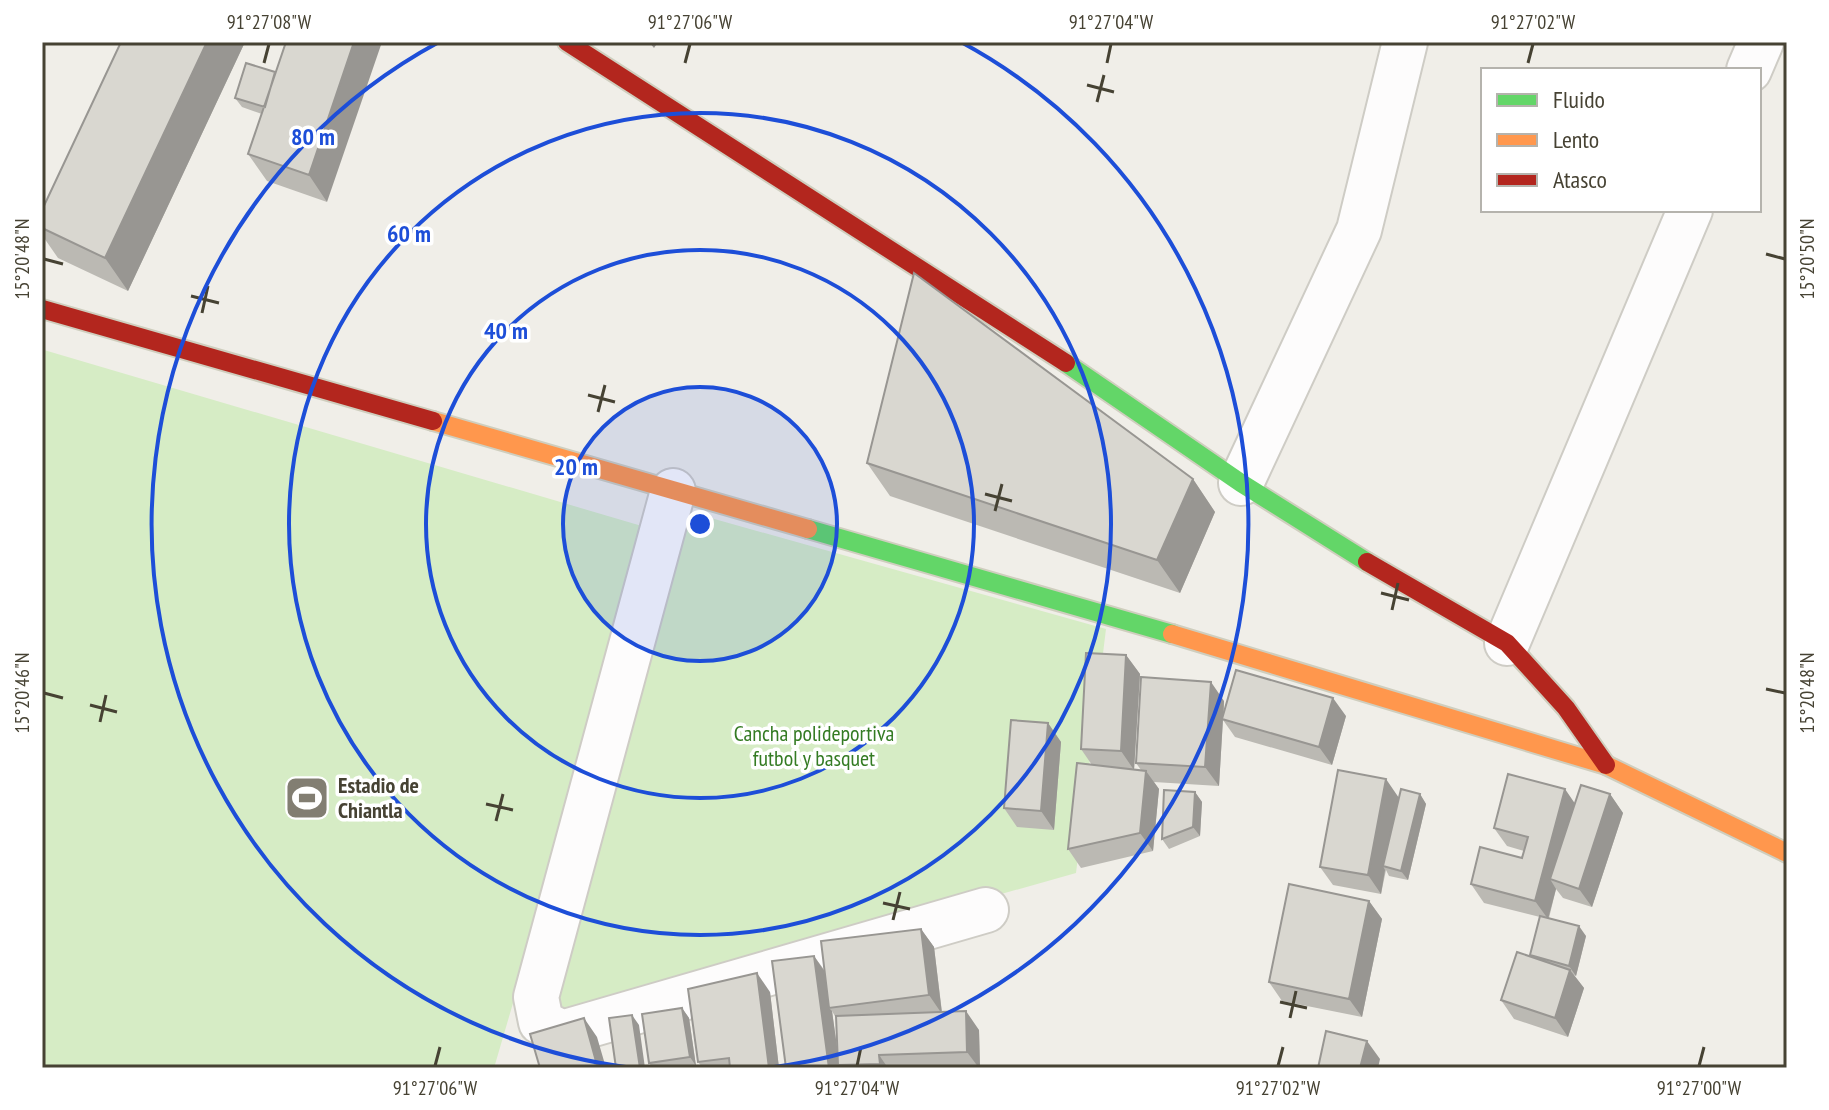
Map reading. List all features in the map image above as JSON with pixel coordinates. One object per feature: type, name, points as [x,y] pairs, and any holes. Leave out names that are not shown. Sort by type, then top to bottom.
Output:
[{"type":"main road","points":[[567,42],[1104,387],[1241,483],[1415,592],[1507,643],[1566,708],[1606,765]]},
{"type":"main road","points":[[42,309],[1137,624],[1606,765],[1787,853]]},
{"type":"street","points":[[1241,483],[1359,230],[1405,42]]},
{"type":"street","points":[[1750,68],[1761,42]]},
{"type":"street","points":[[1507,643],[1689,212]]},
{"type":"street","points":[[673,491],[536,997],[541,1022],[562,1033],[986,910]]},
{"type":"green space","name":"Estadio de Chiantla","points":[[44,350],[652,529],[494,1068],[42,1068]]},
{"type":"green space","name":"Cancha polideportiva futbol y basquet","points":[[679,509],[1106,629],[1076,873],[576,1014],[545,997]]},
{"type":"building","points":[[121,42],[207,42],[105,258],[42,228],[42,210]]},
{"type":"building","points":[[286,42],[354,42],[309,175],[248,154]]},
{"type":"building","points":[[246,63],[275,72],[265,107],[235,98]]},
{"type":"building","points":[[914,273],[1193,479],[1157,560],[867,463]]},
{"type":"building","points":[[1086,653],[1126,655],[1121,751],[1081,749]]},
{"type":"building","points":[[1236,670],[1333,698],[1319,747],[1222,719]]},
{"type":"building","points":[[1141,677],[1211,682],[1205,767],[1136,763]]},
{"type":"building","points":[[1011,720],[1048,723],[1041,811],[1004,808]]},
{"type":"building","points":[[1077,763],[1146,771],[1140,833],[1068,849]]},
{"type":"building","points":[[1338,770],[1386,779],[1368,875],[1320,867]]},
{"type":"building","points":[[1508,774],[1565,789],[1535,901],[1471,884],[1480,847],[1522,858],[1528,837],[1494,828]]},
{"type":"building","points":[[1581,785],[1610,794],[1579,889],[1550,879]]},
{"type":"building","points":[[1401,789],[1420,794],[1401,871],[1383,866]]},
{"type":"building","points":[[1164,790],[1195,792],[1193,827],[1162,839]]},
{"type":"building","points":[[1289,884],[1369,901],[1349,999],[1269,982]]},
{"type":"building","points":[[1540,916],[1579,926],[1569,966],[1530,955]]},
{"type":"building","points":[[921,929],[929,995],[829,1008],[821,941]]},
{"type":"building","points":[[1517,952],[1570,970],[1555,1018],[1501,1000]]},
{"type":"building","points":[[814,956],[829,1068],[786,1068],[772,961]]},
{"type":"building","points":[[757,973],[769,1068],[730,1068],[729,1058],[698,1062],[688,989]]},
{"type":"building","points":[[682,1008],[690,1057],[649,1063],[642,1014]]},
{"type":"building","points":[[966,1011],[967,1052],[879,1055],[880,1064],[838,1065],[836,1016]]},
{"type":"building","points":[[632,1015],[640,1068],[616,1068],[609,1018]]},
{"type":"building","points":[[584,1018],[597,1065],[586,1068],[540,1068],[530,1034]]},
{"type":"building","points":[[1326,1031],[1367,1041],[1360,1068],[1318,1068]]},
{"type":"traffic: fast","points":[[1066,363],[1241,483],[1367,562]]},
{"type":"traffic: fast","points":[[808,529],[1172,634]]},
{"type":"traffic: slow","points":[[433,421],[808,529]]},
{"type":"traffic: slow","points":[[1172,634],[1606,765],[1787,853]]},
{"type":"traffic: jam","points":[[567,42],[1066,363]]},
{"type":"traffic: jam","points":[[42,309],[433,421]]},
{"type":"traffic: jam","points":[[1367,562],[1507,643],[1566,708],[1606,765]]},
{"type":"place","name":"Estadio de Chiantla","points":[[307,798]]}]
